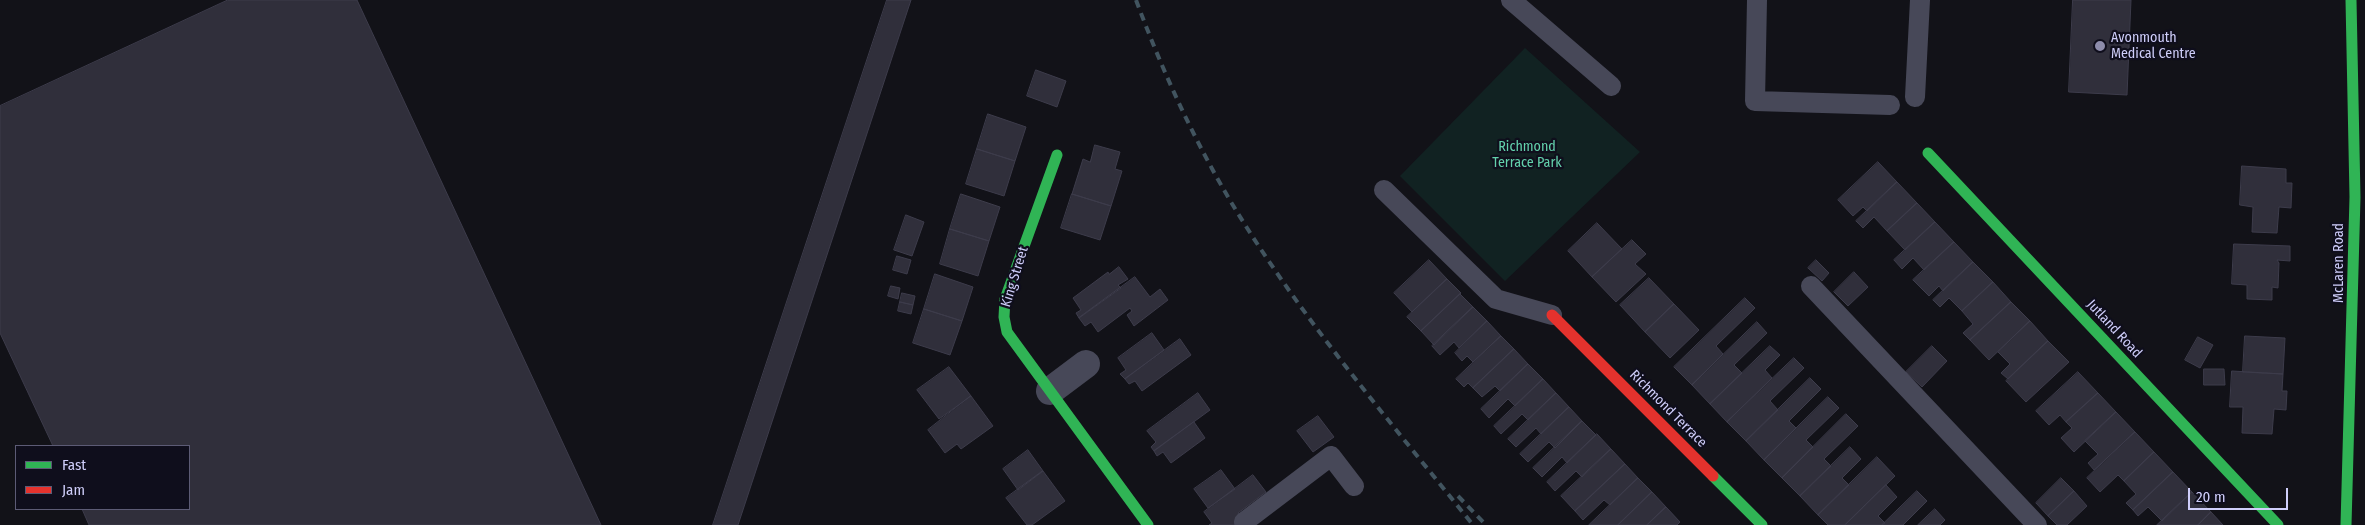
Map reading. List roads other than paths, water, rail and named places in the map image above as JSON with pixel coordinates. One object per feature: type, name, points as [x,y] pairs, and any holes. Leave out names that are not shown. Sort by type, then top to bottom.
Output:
[{"type":"street","name":"McLaren Road","points":[[2346,525],[2354,285],[2351,0]]},
{"type":"street","name":"Jutland Road","points":[[1928,153],[2278,525]]},
{"type":"street","name":"King Street","points":[[1057,154],[1006,299],[1004,317],[1007,332],[1148,525]]},
{"type":"street","name":"Richmond Terrace","points":[[1552,315],[1762,525]]},
{"type":"street","points":[[1050,391],[1086,364]]},
{"type":"lane","points":[[1511,0],[1611,86]]},
{"type":"lane","points":[[1757,0],[1755,101],[1890,105]]},
{"type":"lane","points":[[1915,97],[1920,0]]},
{"type":"lane","points":[[1384,190],[1496,299],[1552,315]]},
{"type":"lane","points":[[1811,286],[2037,525]]},
{"type":"lane","points":[[1244,522],[1331,456],[1354,486]]},
{"type":"railway","points":[[1136,0],[1167,78],[1191,128],[1217,178],[1258,245],[1346,367],[1473,525]]},
{"type":"railway","points":[[1458,496],[1486,525]]},
{"type":"place","name":"Avonmouth Medical Centre","points":[[2100,46]]},
{"type":"park label","name":"Richmond Terrace Park","points":[[1527,156]]}]
